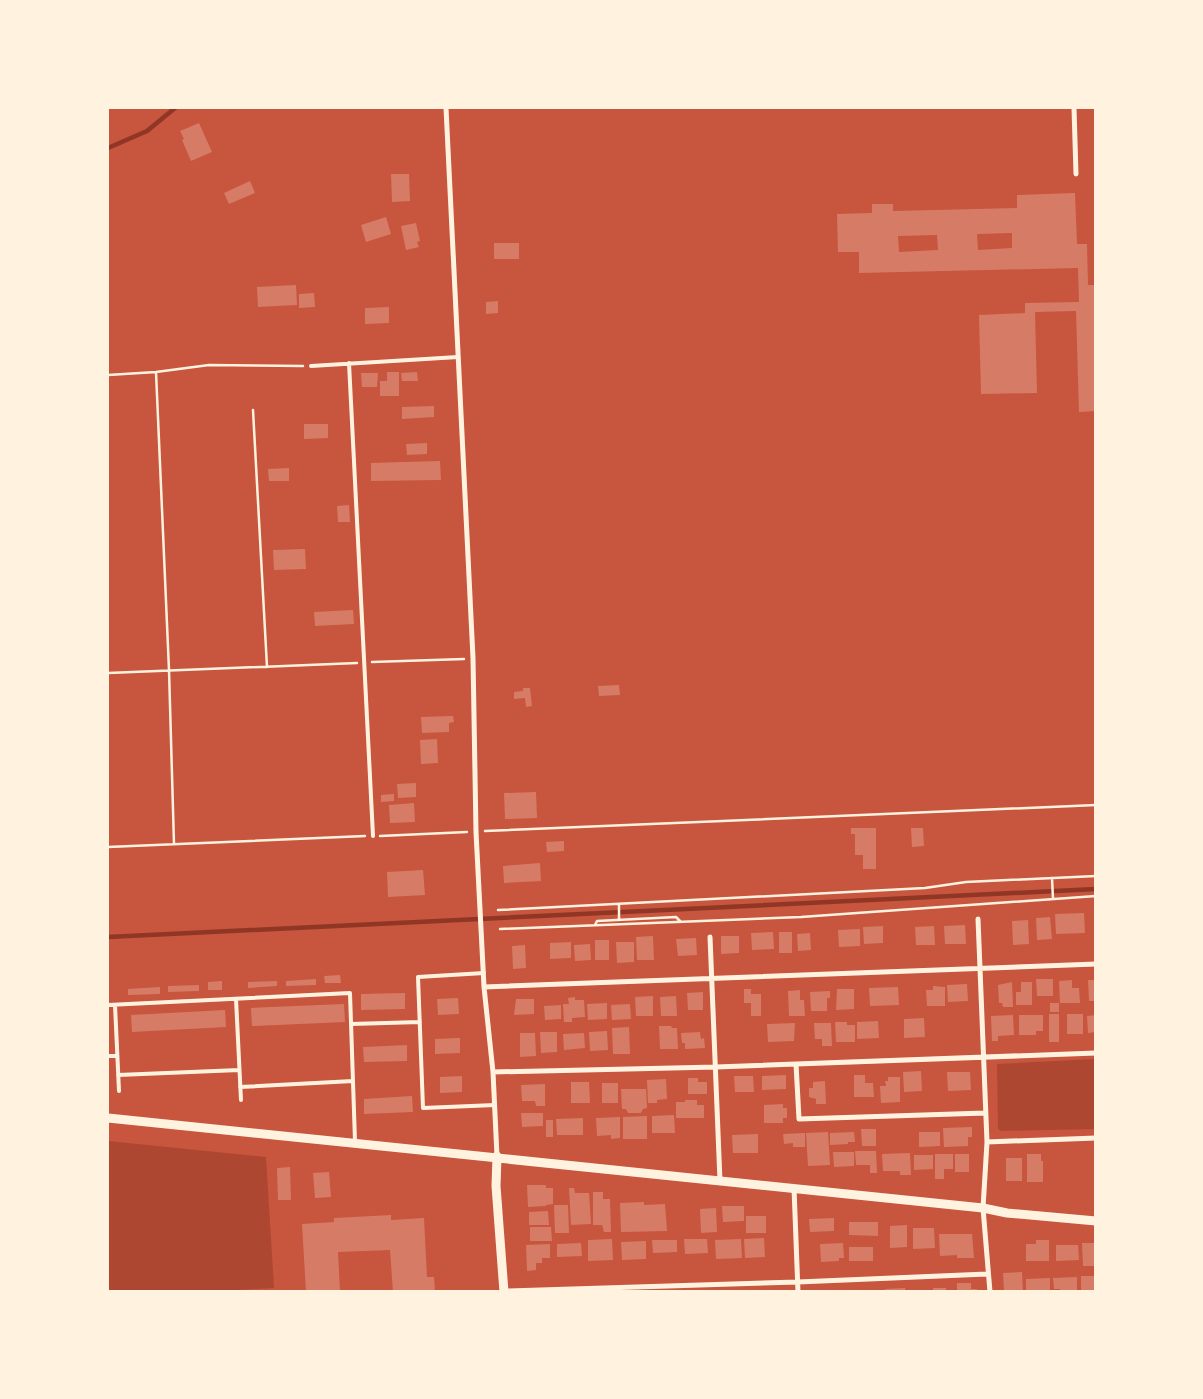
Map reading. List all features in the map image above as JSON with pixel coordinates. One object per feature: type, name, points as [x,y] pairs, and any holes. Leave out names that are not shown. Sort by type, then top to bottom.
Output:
[{"type":"street","points":[[446,108],[473,658],[476,832],[484,987],[493,1072],[497,1156],[496,1186],[504,1291],[987,1274]]},
{"type":"street","points":[[1074,108],[1076,174]]},
{"type":"street","points":[[978,919],[987,1142],[983,1208],[990,1292]]},
{"type":"street","points":[[710,937],[720,1181]]},
{"type":"street","points":[[484,987],[1096,964]]},
{"type":"street","points":[[493,1072],[796,1064],[1096,1052]]},
{"type":"street","points":[[796,1064],[799,1118],[985,1113]]},
{"type":"street","points":[[108,1118],[355,1141],[983,1208],[1007,1213],[1096,1221]]},
{"type":"street","points":[[987,1142],[1096,1138]]},
{"type":"street","points":[[794,1188],[798,1292]]},
{"type":"lane","points":[[311,366],[458,357]]},
{"type":"lane","points":[[349,364],[373,836]]},
{"type":"lane","points":[[484,973],[418,977],[423,1108],[495,1105]]},
{"type":"lane","points":[[108,1005],[350,993],[355,1141]]},
{"type":"lane","points":[[236,999],[241,1100]]},
{"type":"lane","points":[[115,1005],[119,1091]]},
{"type":"lane","points":[[351,1024],[420,1022]]},
{"type":"lane","points":[[108,1056],[117,1056]]},
{"type":"lane","points":[[118,1075],[239,1070]]},
{"type":"lane","points":[[240,1086],[353,1081]]},
{"type":"path","points":[[108,375],[156,372],[210,365],[311,366]]},
{"type":"path","points":[[156,372],[169,670],[174,844]]},
{"type":"path","points":[[253,410],[267,667]]},
{"type":"path","points":[[108,673],[473,658]]},
{"type":"path","points":[[108,847],[1096,805]]},
{"type":"path","points":[[498,910],[925,888],[966,882],[1052,880],[1096,876]]},
{"type":"path","points":[[1052,880],[1053,899]]},
{"type":"path","points":[[500,929],[801,917],[1096,896]]},
{"type":"path","points":[[619,904],[619,920]]},
{"type":"path","points":[[595,925],[597,921],[676,917],[680,922]]},
{"type":"shaded area","points":[[1095,1059],[1095,1129],[1000,1131],[998,1128],[997,1064]]},
{"type":"shaded area","points":[[108,1141],[266,1157],[274,1288],[200,1292],[108,1291]]},
{"type":"building","points":[[199,123],[212,152],[191,161],[180,131]]},
{"type":"building","points":[[391,174],[409,174],[410,201],[392,202]]},
{"type":"building","points":[[250,181],[255,193],[229,204],[224,193]]},
{"type":"building","points":[[1075,193],[1077,244],[1087,244],[1088,285],[1096,285],[1096,411],[1079,412],[1076,311],[1035,312],[1037,393],[981,394],[979,315],[1025,313],[1025,303],[1079,302],[1078,268],[859,273],[859,252],[838,252],[837,214],[872,213],[872,204],[893,204],[893,211],[1017,208],[1017,195]],"holes":[[[1012,233],[1012,248],[978,250],[977,234]],[[937,235],[938,250],[899,252],[898,236]]]},
{"type":"building","points":[[386,217],[391,234],[366,242],[361,225]]},
{"type":"building","points":[[416,223],[420,241],[417,242],[419,247],[406,250],[401,226]]},
{"type":"building","points":[[494,243],[519,243],[519,259],[494,259]]},
{"type":"building","points":[[296,285],[297,305],[258,307],[257,287]]},
{"type":"building","points":[[314,293],[315,307],[299,308],[299,294]]},
{"type":"building","points":[[498,301],[498,313],[486,314],[486,302]]},
{"type":"building","points":[[389,307],[389,323],[365,324],[365,308]]},
{"type":"building","points":[[387,372],[399,372],[399,396],[380,396],[380,381],[387,381]]},
{"type":"building","points":[[417,372],[418,381],[402,381],[401,373]]},
{"type":"building","points":[[361,373],[378,373],[377,387],[362,387]]},
{"type":"building","points":[[434,406],[434,417],[402,419],[402,407]]},
{"type":"building","points":[[304,424],[328,424],[328,438],[304,439]]},
{"type":"building","points":[[427,443],[427,454],[407,455],[406,444]]},
{"type":"building","points":[[440,461],[441,480],[371,481],[371,463]]},
{"type":"building","points":[[289,468],[289,481],[269,481],[268,469]]},
{"type":"building","points":[[349,505],[350,522],[338,522],[337,506]]},
{"type":"building","points":[[305,549],[306,569],[274,570],[273,550]]},
{"type":"building","points":[[353,610],[354,624],[315,626],[314,612]]},
{"type":"building","points":[[619,685],[620,695],[599,696],[598,686]]},
{"type":"building","points":[[523,688],[530,688],[532,706],[526,707],[525,698],[514,699],[514,692],[523,691]]},
{"type":"building","points":[[453,716],[454,722],[449,723],[449,732],[422,733],[421,717]]},
{"type":"building","points":[[437,739],[438,763],[421,764],[420,740]]},
{"type":"building","points":[[416,783],[416,797],[398,798],[397,784]]},
{"type":"building","points":[[536,792],[537,818],[505,819],[504,793]]},
{"type":"building","points":[[394,794],[394,801],[381,802],[381,795]]},
{"type":"building","points":[[414,803],[415,822],[390,823],[389,805]]},
{"type":"building","points":[[851,828],[876,828],[876,869],[863,869],[863,855],[855,855],[855,834],[851,834]]},
{"type":"building","points":[[911,828],[923,828],[924,846],[912,847]]},
{"type":"building","points":[[564,841],[564,851],[547,852],[546,842]]},
{"type":"building","points":[[540,863],[541,881],[504,883],[503,866]]},
{"type":"building","points":[[423,870],[425,895],[388,897],[387,872]]},
{"type":"building","points":[[1084,913],[1085,933],[1056,934],[1055,914]]},
{"type":"building","points":[[1050,917],[1052,939],[1037,940],[1036,918]]},
{"type":"building","points":[[1028,920],[1029,944],[1013,945],[1012,921]]},
{"type":"building","points":[[965,925],[966,944],[945,944],[944,926]]},
{"type":"building","points":[[883,926],[883,943],[864,944],[863,927]]},
{"type":"building","points":[[934,926],[935,945],[916,945],[915,927]]},
{"type":"building","points":[[860,929],[860,946],[839,947],[838,930]]},
{"type":"building","points":[[773,932],[774,949],[752,950],[751,933]]},
{"type":"building","points":[[779,932],[792,932],[792,953],[779,953]]},
{"type":"building","points":[[810,933],[811,950],[798,951],[797,934]]},
{"type":"building","points":[[653,936],[654,960],[637,960],[636,937]]},
{"type":"building","points":[[721,936],[739,936],[739,953],[721,954]]},
{"type":"building","points":[[696,938],[697,955],[678,956],[676,939]]},
{"type":"building","points":[[595,940],[609,940],[609,960],[595,960]]},
{"type":"building","points":[[571,942],[571,958],[550,959],[550,943]]},
{"type":"building","points":[[616,942],[634,942],[634,962],[617,963]]},
{"type":"building","points":[[590,944],[591,960],[575,961],[574,945]]},
{"type":"building","points":[[525,945],[526,968],[513,969],[512,946]]},
{"type":"building","points":[[340,975],[341,983],[325,983],[324,976]]},
{"type":"building","points":[[316,979],[316,985],[286,986],[286,981]]},
{"type":"building","points":[[1036,979],[1053,979],[1053,996],[1037,996]]},
{"type":"building","points":[[1072,980],[1072,988],[1079,988],[1080,1003],[1060,1003],[1059,981]]},
{"type":"building","points":[[1088,980],[1096,980],[1096,1001],[1089,1001]]},
{"type":"building","points":[[222,981],[222,990],[208,990],[208,982]]},
{"type":"building","points":[[277,981],[277,986],[248,988],[248,982]]},
{"type":"building","points":[[1012,982],[1013,1007],[1003,1007],[1002,1003],[999,1003],[998,985]]},
{"type":"building","points":[[1021,982],[1032,982],[1032,1005],[1016,1005],[1016,992],[1021,992]]},
{"type":"building","points":[[967,984],[968,1001],[948,1002],[947,985]]},
{"type":"building","points":[[199,985],[199,991],[168,992],[168,986]]},
{"type":"building","points":[[933,986],[945,987],[945,1006],[927,1006],[926,990],[933,990]]},
{"type":"building","points":[[160,987],[160,994],[128,995],[128,989]]},
{"type":"building","points":[[898,987],[899,1005],[870,1006],[869,988]]},
{"type":"building","points":[[744,989],[751,989],[751,994],[761,994],[761,1016],[751,1016],[751,1003],[744,1003]]},
{"type":"building","points":[[837,989],[854,989],[854,1009],[836,1010]]},
{"type":"building","points":[[800,990],[800,1000],[804,1000],[805,1016],[789,1016],[788,991]]},
{"type":"building","points":[[830,991],[830,998],[827,998],[827,1011],[811,1011],[810,992]]},
{"type":"building","points":[[703,992],[703,1010],[688,1010],[687,993]]},
{"type":"building","points":[[405,993],[405,1009],[361,1010],[361,994]]},
{"type":"building","points":[[653,996],[653,1016],[636,1016],[635,997]]},
{"type":"building","points":[[676,996],[677,1016],[661,1016],[660,997]]},
{"type":"building","points":[[575,997],[575,1000],[584,1000],[585,1017],[572,1018],[572,1022],[564,1022],[563,1004],[569,1004],[568,998]]},
{"type":"building","points":[[458,998],[459,1014],[438,1015],[437,999]]},
{"type":"building","points":[[516,999],[534,999],[534,1014],[514,1015]]},
{"type":"building","points":[[607,1003],[607,1019],[588,1020],[587,1004]]},
{"type":"building","points":[[1050,1003],[1059,1003],[1059,1012],[1050,1012]]},
{"type":"building","points":[[344,1004],[345,1022],[252,1026],[251,1008]]},
{"type":"building","points":[[630,1004],[631,1019],[612,1020],[611,1005]]},
{"type":"building","points":[[561,1005],[561,1019],[545,1020],[544,1006]]},
{"type":"building","points":[[225,1010],[226,1027],[132,1032],[131,1015]]},
{"type":"building","points":[[1049,1014],[1059,1014],[1059,1042],[1049,1042]]},
{"type":"building","points":[[1067,1014],[1083,1014],[1083,1034],[1067,1034]]},
{"type":"building","points":[[1013,1015],[1014,1035],[998,1036],[998,1041],[992,1041],[991,1016]]},
{"type":"building","points":[[1019,1015],[1043,1015],[1043,1031],[1036,1031],[1036,1035],[1019,1035]]},
{"type":"building","points":[[1096,1015],[1096,1032],[1088,1033],[1087,1016]]},
{"type":"building","points":[[924,1018],[925,1037],[904,1038],[904,1019]]},
{"type":"building","points":[[878,1021],[879,1038],[857,1039],[857,1022]]},
{"type":"building","points":[[835,1022],[847,1022],[847,1025],[855,1025],[855,1042],[836,1042]]},
{"type":"building","points":[[795,1023],[794,1041],[768,1042],[767,1024]]},
{"type":"building","points":[[814,1023],[831,1023],[832,1046],[822,1046],[822,1039],[815,1039]]},
{"type":"building","points":[[659,1026],[677,1028],[678,1049],[660,1049]]},
{"type":"building","points":[[629,1027],[630,1054],[613,1054],[612,1028]]},
{"type":"building","points":[[607,1031],[608,1050],[590,1051],[589,1032]]},
{"type":"building","points":[[540,1032],[557,1032],[557,1052],[541,1053]]},
{"type":"building","points":[[700,1032],[701,1039],[704,1038],[705,1048],[685,1049],[681,1033]]},
{"type":"building","points":[[520,1033],[535,1033],[536,1056],[520,1057]]},
{"type":"building","points":[[584,1033],[585,1048],[564,1050],[563,1034]]},
{"type":"building","points":[[460,1038],[460,1053],[435,1054],[435,1039]]},
{"type":"building","points":[[407,1045],[407,1061],[364,1062],[363,1047]]},
{"type":"building","points":[[921,1071],[922,1091],[904,1092],[903,1072]]},
{"type":"building","points":[[947,1072],[970,1072],[971,1090],[948,1091]]},
{"type":"building","points":[[786,1075],[786,1089],[762,1090],[762,1076]]},
{"type":"building","points":[[854,1075],[865,1075],[865,1083],[873,1083],[874,1097],[854,1097]]},
{"type":"building","points":[[462,1076],[462,1092],[440,1093],[440,1077]]},
{"type":"building","points":[[734,1076],[753,1076],[754,1092],[735,1092]]},
{"type":"building","points":[[888,1077],[900,1077],[900,1102],[881,1103],[880,1086],[886,1086],[885,1081],[888,1081]]},
{"type":"building","points":[[688,1078],[698,1078],[698,1082],[707,1082],[707,1094],[688,1094]]},
{"type":"building","points":[[666,1079],[667,1099],[657,1100],[657,1103],[648,1103],[647,1080]]},
{"type":"building","points":[[825,1081],[826,1104],[816,1104],[816,1099],[809,1097],[809,1088],[813,1088],[813,1082]]},
{"type":"building","points":[[571,1082],[589,1082],[590,1103],[571,1103]]},
{"type":"building","points":[[602,1083],[618,1083],[618,1103],[602,1103]]},
{"type":"building","points":[[545,1084],[545,1106],[536,1106],[535,1101],[522,1101],[521,1085]]},
{"type":"building","points":[[621,1089],[646,1089],[647,1108],[643,1109],[641,1113],[628,1113],[626,1109],[622,1109]]},
{"type":"building","points":[[412,1096],[413,1112],[364,1114],[364,1099]]},
{"type":"building","points":[[685,1100],[697,1100],[697,1105],[704,1105],[704,1118],[676,1118],[676,1102],[685,1102]]},
{"type":"building","points":[[783,1104],[783,1108],[787,1108],[787,1118],[783,1118],[783,1123],[764,1123],[764,1105]]},
{"type":"building","points":[[521,1113],[543,1113],[543,1126],[522,1127]]},
{"type":"building","points":[[674,1115],[675,1133],[652,1133],[652,1116]]},
{"type":"building","points":[[647,1116],[647,1139],[623,1139],[623,1117]]},
{"type":"building","points":[[620,1117],[620,1138],[611,1139],[611,1135],[597,1136],[596,1118]]},
{"type":"building","points":[[583,1118],[583,1135],[557,1135],[556,1119]]},
{"type":"building","points":[[546,1120],[553,1120],[553,1137],[546,1137]]},
{"type":"building","points":[[972,1127],[972,1137],[968,1137],[968,1146],[944,1147],[943,1128]]},
{"type":"building","points":[[861,1129],[876,1129],[876,1146],[862,1146]]},
{"type":"building","points":[[828,1132],[830,1165],[808,1166],[806,1133]]},
{"type":"building","points":[[854,1132],[855,1142],[830,1145],[830,1133]]},
{"type":"building","points":[[919,1132],[940,1132],[940,1146],[919,1147]]},
{"type":"building","points":[[805,1133],[805,1147],[793,1147],[793,1143],[784,1144],[783,1134]]},
{"type":"building","points":[[758,1134],[758,1153],[733,1153],[732,1135]]},
{"type":"building","points":[[855,1151],[876,1151],[877,1173],[870,1173],[870,1165],[856,1165]]},
{"type":"building","points":[[833,1152],[854,1152],[854,1166],[834,1167]]},
{"type":"building","points":[[910,1153],[911,1175],[900,1175],[900,1171],[883,1171],[882,1154]]},
{"type":"building","points":[[935,1154],[953,1154],[953,1169],[944,1169],[944,1179],[935,1179]]},
{"type":"building","points":[[955,1154],[969,1154],[969,1172],[955,1172]]},
{"type":"building","points":[[1027,1154],[1041,1154],[1043,1182],[1027,1182]]},
{"type":"building","points":[[914,1155],[933,1155],[933,1169],[914,1170]]},
{"type":"building","points":[[1006,1158],[1022,1158],[1022,1181],[1006,1181]]},
{"type":"building","points":[[290,1167],[291,1200],[278,1200],[277,1168]]},
{"type":"building","points":[[329,1172],[331,1197],[315,1198],[313,1173]]},
{"type":"building","points":[[527,1185],[546,1185],[546,1188],[553,1188],[553,1204],[528,1207]]},
{"type":"building","points":[[569,1188],[574,1188],[575,1193],[589,1193],[591,1224],[571,1225]]},
{"type":"building","points":[[593,1192],[603,1192],[603,1199],[610,1199],[611,1232],[604,1232],[602,1225],[593,1225]]},
{"type":"building","points":[[644,1202],[644,1205],[665,1204],[667,1231],[621,1232],[620,1203]]},
{"type":"building","points":[[554,1205],[568,1205],[569,1233],[555,1233]]},
{"type":"building","points":[[722,1206],[744,1206],[744,1221],[723,1222]]},
{"type":"building","points":[[716,1208],[717,1232],[701,1233],[700,1209]]},
{"type":"building","points":[[548,1211],[549,1225],[529,1225],[529,1212]]},
{"type":"building","points":[[391,1215],[391,1220],[424,1218],[427,1277],[434,1277],[435,1292],[393,1292],[390,1250],[338,1252],[340,1292],[306,1292],[302,1224],[334,1222],[334,1218]]},
{"type":"building","points":[[746,1216],[766,1216],[766,1233],[746,1233]]},
{"type":"building","points":[[834,1218],[834,1231],[810,1232],[809,1219]]},
{"type":"building","points":[[849,1222],[878,1222],[878,1236],[849,1235]]},
{"type":"building","points":[[907,1225],[907,1247],[890,1248],[890,1226]]},
{"type":"building","points":[[530,1227],[551,1227],[552,1241],[530,1241]]},
{"type":"building","points":[[913,1228],[934,1228],[935,1248],[913,1249]]},
{"type":"building","points":[[939,1234],[972,1234],[974,1258],[957,1258],[957,1255],[940,1256]]},
{"type":"building","points":[[764,1238],[765,1257],[745,1258],[744,1239]]},
{"type":"building","points":[[612,1239],[613,1260],[588,1261],[588,1240]]},
{"type":"building","points":[[684,1239],[707,1239],[708,1253],[685,1254]]},
{"type":"building","points":[[741,1239],[742,1258],[716,1259],[715,1240]]},
{"type":"building","points":[[652,1240],[677,1240],[677,1252],[653,1253]]},
{"type":"building","points":[[1036,1240],[1049,1240],[1049,1261],[1026,1261],[1026,1244],[1036,1244]]},
{"type":"building","points":[[646,1241],[646,1259],[622,1260],[621,1242]]},
{"type":"building","points":[[581,1243],[582,1256],[557,1257],[557,1244]]},
{"type":"building","points":[[843,1243],[844,1258],[839,1258],[839,1261],[821,1262],[820,1244]]},
{"type":"building","points":[[1082,1243],[1096,1243],[1096,1266],[1083,1266]]},
{"type":"building","points":[[550,1244],[550,1258],[542,1258],[542,1263],[536,1263],[536,1270],[527,1271],[526,1245]]},
{"type":"building","points":[[1056,1245],[1078,1245],[1079,1260],[1056,1261]]},
{"type":"building","points":[[849,1247],[873,1247],[873,1261],[849,1261]]},
{"type":"building","points":[[1022,1272],[1023,1292],[1004,1292],[1003,1273]]},
{"type":"building","points":[[1081,1276],[1096,1276],[1096,1292],[1081,1292]]},
{"type":"building","points":[[1077,1277],[1077,1290],[1060,1291],[1060,1289],[1054,1289],[1053,1278]]},
{"type":"building","points":[[1050,1278],[1050,1292],[1026,1292],[1026,1279]]},
{"type":"building","points":[[957,1283],[971,1283],[971,1289],[977,1289],[977,1292],[957,1292]]},
{"type":"building","points":[[905,1288],[905,1292],[885,1292],[885,1289]]},
{"type":"building","points":[[933,1288],[946,1288],[946,1292],[933,1292]]},
{"type":"waterway","points":[[108,148],[147,131],[175,108]]},
{"type":"waterway","points":[[108,937],[1096,889]]}]
